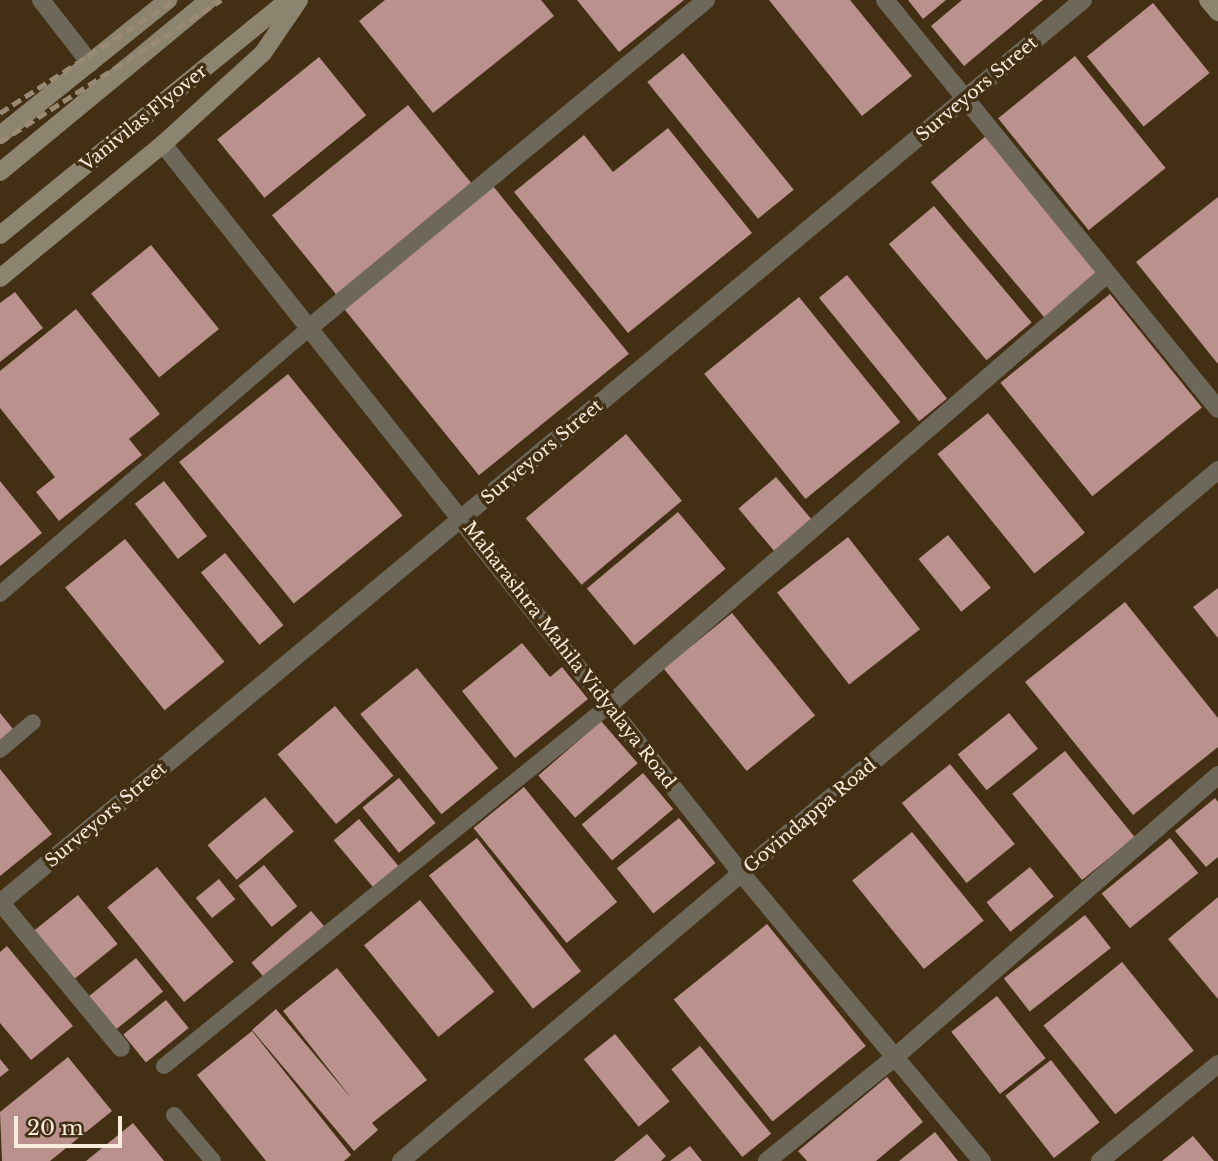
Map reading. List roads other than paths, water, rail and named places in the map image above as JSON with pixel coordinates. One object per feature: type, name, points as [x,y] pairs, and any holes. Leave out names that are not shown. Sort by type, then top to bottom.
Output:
[{"type":"main road","points":[[0,135],[168,0]]},
{"type":"main road","points":[[0,172],[209,0]]},
{"type":"main road","name":"Vanivilas Flyover","points":[[0,235],[288,0]]},
{"type":"main road","points":[[0,278],[163,144],[263,53],[299,0]]},
{"type":"main road","points":[[1208,0],[1218,12]]},
{"type":"street","points":[[41,0],[90,63]]},
{"type":"street","points":[[309,328],[706,0]]},
{"type":"street","points":[[886,0],[1106,275],[1218,409]]},
{"type":"street","name":"Surveyors Street","points":[[0,903],[1083,0]]},
{"type":"street","name":"Maharashtra Mahila Vidyalaya Road","points":[[163,144],[741,873],[982,1161]]},
{"type":"street","points":[[608,706],[1106,275]]},
{"type":"street","name":"Govindappa Road","points":[[401,1161],[1218,471]]},
{"type":"street","points":[[767,1161],[895,1057],[1218,775]]},
{"type":"street","points":[[0,903],[121,1048]]},
{"type":"street","points":[[1100,1161],[1218,1064]]},
{"type":"lane","points":[[0,594],[309,328]]},
{"type":"lane","points":[[164,1066],[608,706]]},
{"type":"lane","points":[[0,750],[33,722]]},
{"type":"lane","points":[[174,1115],[213,1161]]},
{"type":"railway","points":[[0,113],[175,0]]},
{"type":"railway","points":[[0,142],[221,0]]}]
